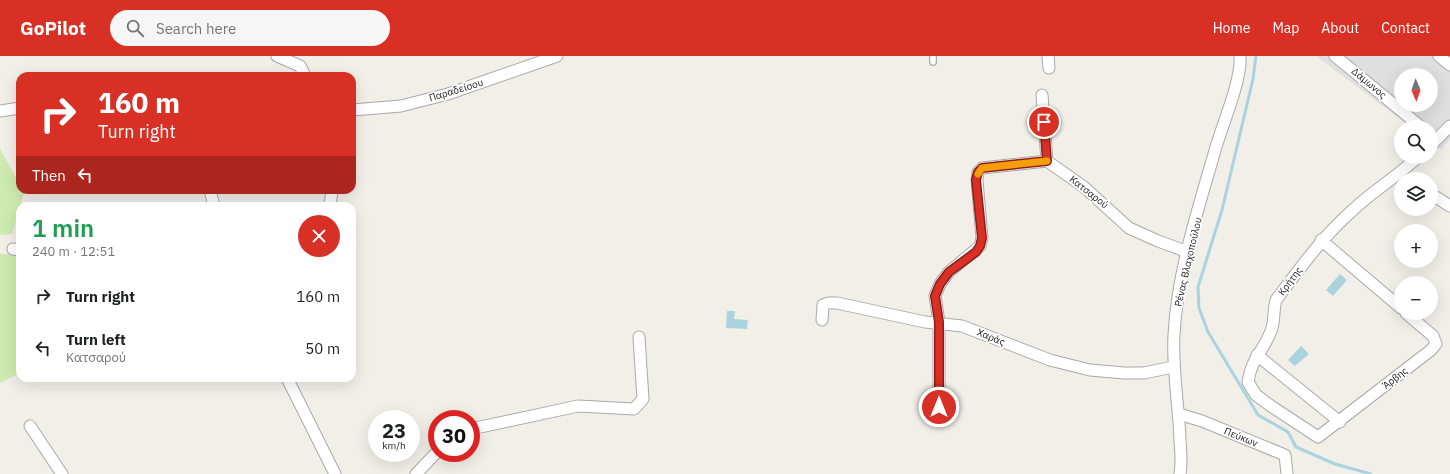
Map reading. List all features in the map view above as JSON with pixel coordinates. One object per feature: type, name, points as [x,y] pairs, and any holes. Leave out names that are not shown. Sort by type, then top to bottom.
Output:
[{"type":"street","points":[[277,56],[300,66],[303,72]]},
{"type":"street","name":"Παραδείσου","points":[[356,110],[402,106],[448,94],[557,56]]},
{"type":"street","points":[[1048,56],[1049,68]]},
{"type":"street","name":"Ρένας Βλαχοπούλου","points":[[1180,474],[1179,414],[1173,367],[1174,334],[1178,299],[1188,252],[1238,76],[1240,56]]},
{"type":"street","name":"Δάμωνος","points":[[1335,56],[1413,120]]},
{"type":"street","points":[[1439,56],[1450,65]]},
{"type":"street","points":[[939,421],[939,322],[935,296],[940,284],[949,272],[976,252],[980,246],[982,238],[976,180],[978,172],[982,168],[1047,161],[1042,95]]},
{"type":"street","points":[[0,111],[16,109]]},
{"type":"street","points":[[1438,136],[1450,126]]},
{"type":"street","name":"Κατσαρού","points":[[1047,161],[1084,187],[1129,228],[1188,252]]},
{"type":"street","name":"Κρήτης","points":[[1318,437],[1256,395],[1248,382],[1250,368],[1272,329],[1273,310],[1276,300],[1321,240],[1355,208],[1394,183]]},
{"type":"street","points":[[1438,198],[1450,206]]},
{"type":"street","points":[[1321,240],[1394,302]]},
{"type":"street","name":"Χαράς","points":[[822,320],[823,305],[828,303],[837,303],[924,322],[939,322],[962,326],[1050,360],[1090,370],[1144,373],[1173,367]]},
{"type":"street","name":"Άρβης","points":[[1318,437],[1340,422],[1432,350],[1436,344],[1433,336],[1414,320]]},
{"type":"street","points":[[480,427],[578,406],[634,408],[643,399],[639,336]]},
{"type":"street","points":[[1257,355],[1340,422]]},
{"type":"street","points":[[289,382],[335,474]]},
{"type":"street","name":"Πεύκων","points":[[1179,414],[1202,420],[1285,454],[1287,474]]},
{"type":"street","points":[[30,426],[62,474]]},
{"type":"street","points":[[416,474],[428,461]]},
{"type":"shaded area","points":[[1316,56],[1450,56],[1450,139],[1441,150],[1438,148],[1438,120],[1402,120]]},
{"type":"green space","points":[[0,148],[16,178],[16,194],[24,194],[21,202],[16,202],[16,220],[12,234],[0,235]]},
{"type":"green space","points":[[0,254],[16,255],[16,375],[0,383]]},
{"type":"water","points":[[1340,274],[1347,280],[1333,296],[1326,290]]},
{"type":"water","points":[[727,311],[735,311],[734,319],[748,320],[747,329],[726,328]]},
{"type":"water","points":[[1301,346],[1309,354],[1295,366],[1288,360]]},
{"type":"waterway","points":[[1256,56],[1253,79],[1222,210],[1198,287],[1199,308],[1208,332],[1258,415],[1288,432],[1296,447],[1335,464],[1371,474]]},
{"type":"slow traffic","points":[[978,174],[982,168],[1047,161]]},
{"type":"route","points":[[939,407],[939,322],[935,296],[940,284],[949,272],[976,252],[980,246],[982,238],[976,180],[978,172],[982,168],[1047,161],[1044,122]]}]
